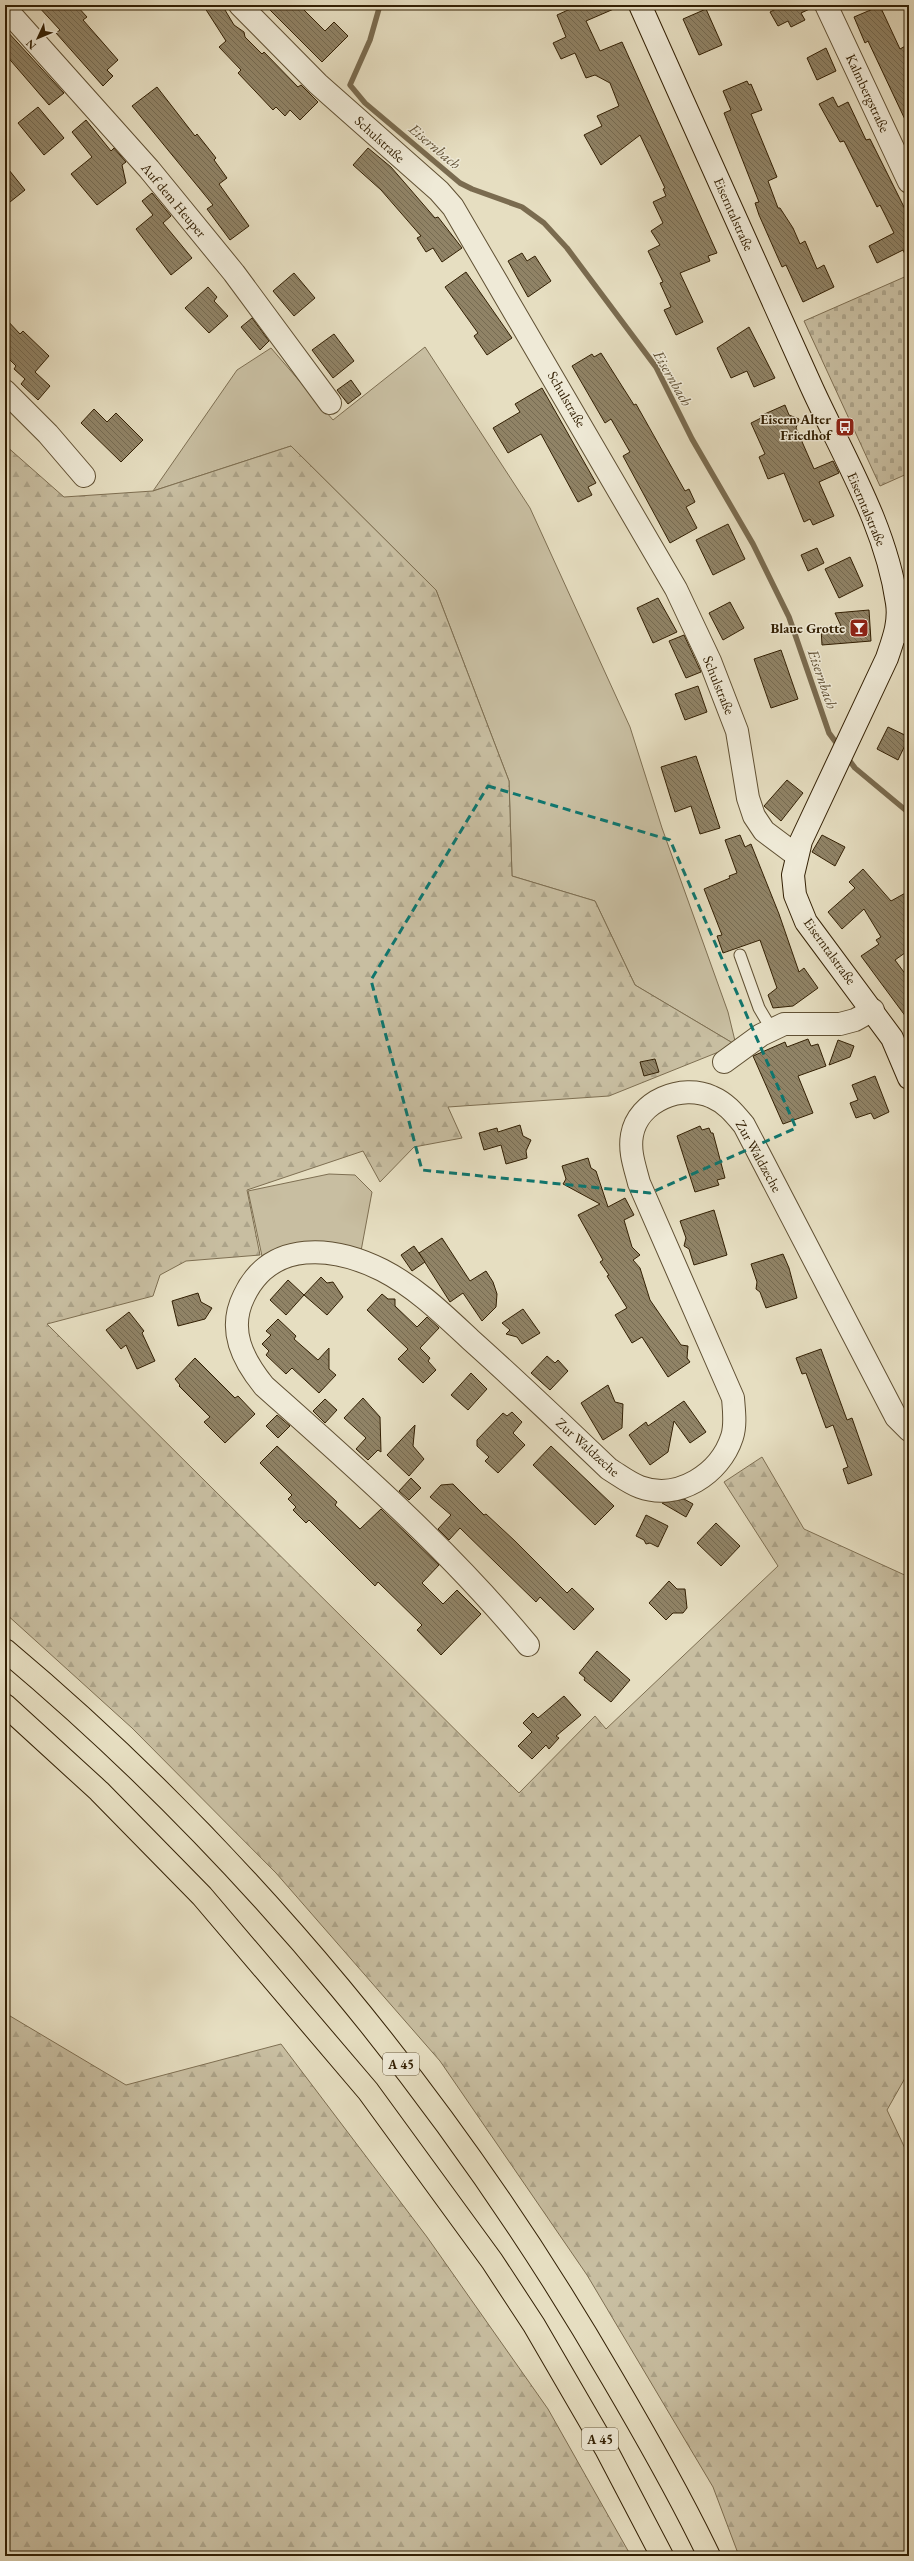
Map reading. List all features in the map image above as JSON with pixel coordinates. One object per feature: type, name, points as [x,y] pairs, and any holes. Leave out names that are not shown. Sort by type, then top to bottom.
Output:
[{"type":"highway","name":"A 45","points":[[5,1650],[127,1761],[232,1867],[298,1940],[402,2064],[467,2152],[568,2301],[641,2428],[709,2556]]},
{"type":"highway","name":"A 45","points":[[5,1705],[99,1791],[202,1896],[368,2090],[492,2261],[534,2325],[606,2449],[662,2556]]},
{"type":"street","name":"Schulstraße","points":[[240,5],[318,84],[439,191],[453,207],[679,596],[710,661],[737,731],[748,798],[754,816],[764,830],[796,855]]},
{"type":"street","name":"Eiserntalstraße","points":[[640,5],[815,394],[875,520],[885,548],[903,632],[887,658],[838,760],[796,855],[793,875],[795,895],[806,922],[873,1010],[892,1038],[909,1078]]},
{"type":"street","name":"Kalmbergstraße","points":[[826,5],[909,182]]},
{"type":"street","name":"Auf dem Heuper","points":[[5,8],[169,193],[234,273],[330,403]]},
{"type":"street","points":[[5,391],[48,434],[84,476]]},
{"type":"street","points":[[724,1062],[761,1035],[784,1024],[840,1024],[855,1020],[873,1010]]},
{"type":"street","name":"Zur Waldzeche","points":[[528,1645],[455,1561],[366,1476],[264,1386],[251,1370],[241,1352],[236,1319],[249,1284],[258,1274],[277,1260],[290,1254],[306,1252],[330,1253],[356,1259],[383,1270],[422,1295],[609,1469],[641,1487],[655,1490],[670,1491],[693,1484],[711,1470],[723,1455],[732,1437],[734,1418],[733,1398],[639,1183],[632,1158],[632,1134],[637,1122],[652,1105],[662,1098],[682,1092],[697,1092],[712,1096],[729,1107],[744,1124],[896,1417],[909,1430]]},
{"type":"lane","points":[[740,955],[759,1008],[772,1030]]},
{"type":"highlighted area","points":[[488,786],[670,840],[796,1128],[650,1193],[422,1170],[371,980]]},
{"type":"green space","points":[[909,275],[909,473],[880,486],[804,321]]},
{"type":"green space","points":[[425,347],[530,508],[630,727],[662,828],[728,1012],[736,1045],[635,985],[595,901],[512,876],[509,781],[436,590],[291,446],[153,491],[237,370],[271,348],[333,420]]},
{"type":"green space","points":[[5,445],[64,497],[153,491],[291,446],[436,590],[509,781],[512,876],[595,901],[635,985],[736,1045],[609,1096],[448,1107],[462,1138],[414,1147],[380,1182],[363,1151],[247,1190],[260,1255],[186,1261],[160,1275],[153,1296],[47,1324],[519,1793],[595,1716],[606,1729],[778,1566],[724,1482],[762,1457],[804,1529],[909,1577],[909,2071],[887,2110],[909,2157],[909,2556],[739,2556],[713,2487],[587,2275],[440,2061],[276,1873],[132,1728],[5,1613]]},
{"type":"green space","points":[[329,1174],[355,1175],[372,1192],[361,1251],[334,1244],[311,1242],[288,1246],[262,1256],[248,1191]]},
{"type":"green space","points":[[5,2013],[126,2085],[281,2044],[427,2237],[548,2409],[631,2556],[5,2556]]},
{"type":"building","points":[[37,5],[76,5],[87,17],[83,20],[118,60],[107,70],[113,76],[103,86],[56,33],[60,30]]},
{"type":"building","points":[[203,5],[222,5],[234,25],[244,32],[245,37],[262,54],[264,52],[298,87],[301,85],[318,102],[300,120],[290,110],[285,116],[276,107],[273,110],[238,73],[241,70],[219,47],[226,41]]},
{"type":"building","points":[[265,5],[299,5],[325,31],[334,22],[348,36],[322,62]]},
{"type":"building","points":[[579,5],[623,5],[586,21],[600,51],[622,42],[717,253],[708,256],[710,261],[680,273],[703,322],[676,335],[664,310],[671,307],[660,283],[663,282],[648,251],[660,245],[651,231],[663,223],[653,202],[666,196],[663,189],[665,188],[640,135],[601,165],[584,135],[602,126],[597,116],[619,106],[610,83],[595,75],[586,78],[575,53],[561,59],[553,43],[566,37],[557,15]]},
{"type":"building","points":[[779,5],[814,5],[814,7],[801,13],[805,20],[791,27],[788,21],[778,26],[770,12],[780,7]]},
{"type":"building","points":[[880,6],[900,49],[909,44],[909,128],[868,41],[865,43],[854,17]]},
{"type":"building","points":[[706,9],[722,45],[699,55],[683,19]]},
{"type":"building","points":[[5,29],[64,93],[49,105],[5,54]]},
{"type":"building","points":[[826,48],[836,71],[817,80],[807,58]]},
{"type":"building","points":[[747,81],[749,85],[751,84],[762,110],[751,114],[777,177],[768,181],[778,208],[780,208],[793,228],[800,244],[805,241],[817,269],[824,265],[834,287],[803,302],[786,265],[782,267],[759,215],[755,203],[759,202],[724,113],[731,110],[723,91]]},
{"type":"building","points":[[157,87],[195,136],[197,134],[216,158],[214,160],[227,178],[219,184],[249,226],[230,240],[207,209],[213,205],[132,106]]},
{"type":"building","points":[[833,97],[838,107],[848,102],[866,140],[870,139],[909,217],[909,263],[903,250],[877,263],[869,246],[894,233],[880,205],[877,207],[844,141],[840,142],[819,104]]},
{"type":"building","points":[[38,107],[64,138],[44,155],[18,123]]},
{"type":"building","points":[[86,120],[111,151],[114,148],[126,162],[122,165],[126,183],[97,205],[71,174],[92,157],[72,132]]},
{"type":"building","points":[[368,148],[391,167],[435,218],[438,217],[462,248],[442,262],[433,248],[426,252],[417,238],[421,236],[381,190],[353,165]]},
{"type":"building","points":[[5,165],[25,190],[5,206]]},
{"type":"building","points":[[152,193],[171,216],[163,223],[192,258],[171,275],[136,229],[153,215],[142,201]]},
{"type":"building","points":[[522,253],[527,261],[535,256],[551,281],[528,297],[508,261]]},
{"type":"building","points":[[466,272],[512,338],[487,355],[474,336],[478,333],[445,287]]},
{"type":"building","points":[[294,273],[315,298],[294,316],[273,291]]},
{"type":"building","points":[[208,287],[217,297],[214,301],[228,316],[209,333],[185,308]]},
{"type":"building","points":[[5,318],[20,334],[23,331],[49,356],[35,372],[50,386],[38,400],[21,384],[25,379],[14,369],[16,366],[5,355]]},
{"type":"building","points":[[252,318],[269,341],[260,350],[241,327]]},
{"type":"building","points":[[749,327],[775,378],[754,387],[747,371],[731,378],[717,348]]},
{"type":"building","points":[[334,334],[354,361],[333,378],[312,350]]},
{"type":"building","points":[[601,353],[634,405],[636,404],[685,491],[689,489],[695,502],[686,507],[697,528],[670,543],[623,456],[630,452],[611,419],[605,423],[572,366],[592,354],[594,357]]},
{"type":"building","points":[[351,380],[361,394],[348,404],[337,390]]},
{"type":"building","points":[[542,388],[596,483],[588,487],[592,495],[578,502],[541,434],[508,453],[493,428],[520,412],[515,404]]},
{"type":"building","points":[[785,405],[789,415],[799,419],[796,428],[814,469],[833,461],[839,473],[819,482],[834,516],[813,525],[810,519],[804,522],[784,473],[768,479],[759,457],[765,454],[751,423],[761,418],[760,416]]},
{"type":"building","points":[[94,409],[107,422],[116,413],[143,440],[121,462],[81,423]]},
{"type":"building","points":[[728,524],[745,559],[713,575],[696,540]]},
{"type":"building","points":[[817,548],[824,563],[808,571],[801,555]]},
{"type":"building","points":[[850,557],[863,586],[839,598],[825,569]]},
{"type":"building","points":[[658,598],[677,632],[653,643],[637,608]]},
{"type":"building","points":[[730,602],[744,628],[723,640],[709,613]]},
{"type":"building","points":[[869,610],[871,641],[822,645],[821,628],[841,626],[835,613]]},
{"type":"building","points":[[684,635],[701,672],[686,678],[669,641]]},
{"type":"building","points":[[781,650],[798,699],[771,708],[754,659]]},
{"type":"building","points":[[698,686],[707,712],[685,720],[675,694]]},
{"type":"building","points":[[888,727],[909,737],[898,760],[877,749]]},
{"type":"building","points":[[696,756],[720,828],[700,834],[691,806],[675,812],[661,767]]},
{"type":"building","points":[[787,780],[803,793],[781,821],[764,806]]},
{"type":"building","points":[[740,835],[745,847],[751,844],[779,914],[799,972],[804,968],[818,988],[793,1006],[773,1008],[768,995],[777,988],[760,940],[723,953],[717,936],[722,935],[704,889],[730,878],[729,876],[737,873],[725,840]]},
{"type":"building","points":[[822,835],[845,847],[835,866],[812,852]]},
{"type":"building","points":[[863,869],[891,901],[909,891],[909,950],[895,960],[909,979],[909,1021],[861,956],[879,944],[876,940],[881,937],[864,909],[842,929],[828,912],[855,888],[849,882]]},
{"type":"building","points":[[808,1039],[811,1046],[818,1044],[826,1066],[798,1076],[813,1113],[783,1124],[753,1056],[785,1042],[787,1047]]},
{"type":"building","points":[[838,1040],[854,1046],[850,1057],[829,1065]]},
{"type":"building","points":[[655,1059],[659,1072],[644,1076],[640,1062]]},
{"type":"building","points":[[875,1076],[889,1112],[874,1119],[871,1113],[856,1118],[850,1103],[858,1100],[852,1085]]},
{"type":"building","points":[[520,1125],[523,1136],[531,1140],[526,1151],[527,1158],[506,1164],[501,1145],[484,1150],[479,1133],[497,1128],[498,1132]]},
{"type":"building","points":[[700,1126],[702,1130],[709,1128],[711,1133],[713,1133],[725,1178],[717,1180],[719,1185],[695,1192],[677,1136]]},
{"type":"building","points":[[588,1158],[591,1168],[596,1171],[608,1207],[625,1198],[634,1215],[624,1220],[632,1247],[640,1255],[633,1260],[640,1268],[650,1300],[681,1345],[688,1346],[687,1358],[690,1362],[668,1377],[642,1337],[632,1343],[615,1315],[627,1308],[607,1276],[609,1275],[600,1262],[603,1260],[578,1215],[600,1204],[563,1184],[566,1179],[562,1166]]},
{"type":"building","points":[[714,1210],[727,1255],[694,1265],[689,1249],[684,1246],[686,1238],[680,1221]]},
{"type":"building","points":[[442,1238],[470,1281],[486,1271],[493,1282],[497,1294],[496,1307],[482,1321],[463,1293],[450,1302],[419,1253]]},
{"type":"building","points":[[414,1246],[425,1262],[412,1271],[401,1255]]},
{"type":"building","points":[[783,1254],[789,1268],[797,1298],[766,1308],[760,1292],[756,1289],[757,1282],[751,1264]]},
{"type":"building","points":[[321,1277],[327,1283],[333,1282],[343,1297],[327,1315],[304,1295]]},
{"type":"building","points":[[288,1280],[304,1295],[286,1315],[270,1300]]},
{"type":"building","points":[[198,1293],[201,1302],[212,1308],[205,1319],[178,1326],[172,1301]]},
{"type":"building","points":[[382,1294],[388,1299],[395,1299],[395,1306],[417,1327],[427,1317],[439,1328],[420,1348],[430,1358],[428,1361],[436,1370],[423,1383],[398,1359],[408,1349],[367,1310]]},
{"type":"building","points":[[523,1309],[540,1333],[522,1344],[517,1337],[506,1334],[510,1330],[502,1323]]},
{"type":"building","points":[[129,1312],[144,1331],[142,1333],[155,1361],[137,1369],[126,1345],[121,1349],[106,1330]]},
{"type":"building","points":[[278,1319],[296,1336],[294,1339],[318,1360],[329,1348],[329,1369],[336,1375],[319,1393],[292,1368],[286,1374],[266,1355],[269,1351],[262,1344],[271,1335],[266,1331]]},
{"type":"building","points":[[821,1349],[847,1420],[852,1418],[872,1475],[848,1484],[843,1469],[848,1467],[833,1425],[826,1428],[806,1373],[802,1374],[796,1358]]},
{"type":"building","points":[[547,1356],[555,1363],[558,1360],[568,1371],[550,1390],[531,1373]]},
{"type":"building","points":[[195,1358],[235,1398],[238,1396],[255,1414],[225,1443],[204,1422],[210,1417],[179,1386],[180,1385],[175,1379]]},
{"type":"building","points":[[471,1373],[487,1389],[468,1410],[451,1395]]},
{"type":"building","points":[[608,1385],[615,1402],[623,1404],[622,1428],[603,1440],[581,1403]]},
{"type":"building","points":[[363,1398],[380,1417],[381,1452],[378,1450],[368,1460],[356,1449],[366,1438],[344,1418]]},
{"type":"building","points":[[325,1399],[337,1410],[325,1423],[313,1411]]},
{"type":"building","points":[[684,1401],[706,1432],[690,1443],[674,1421],[668,1452],[650,1465],[629,1435],[646,1422],[648,1426]]},
{"type":"building","points":[[512,1412],[522,1422],[513,1433],[525,1445],[498,1473],[485,1461],[489,1457],[477,1446],[477,1440],[503,1413],[507,1416]]},
{"type":"building","points":[[277,1415],[290,1426],[278,1438],[266,1426]]},
{"type":"building","points":[[415,1425],[413,1446],[424,1459],[409,1476],[387,1455]]},
{"type":"building","points":[[277,1446],[337,1502],[335,1505],[360,1529],[381,1509],[439,1565],[422,1583],[443,1604],[457,1590],[481,1614],[441,1655],[417,1630],[422,1625],[378,1582],[375,1586],[309,1520],[306,1523],[293,1510],[296,1507],[288,1499],[292,1495],[260,1463]]},
{"type":"building","points":[[551,1446],[614,1506],[595,1525],[533,1465]]},
{"type":"building","points":[[411,1478],[421,1488],[409,1500],[399,1491]]},
{"type":"building","points":[[453,1484],[484,1515],[486,1514],[515,1541],[567,1593],[572,1588],[594,1609],[574,1630],[540,1597],[536,1602],[460,1528],[449,1540],[438,1529],[451,1515],[430,1497],[441,1485]]},
{"type":"building","points":[[684,1499],[693,1504],[686,1517],[662,1503]]},
{"type":"building","points":[[646,1515],[668,1526],[658,1547],[650,1543],[646,1544],[644,1540],[636,1536]]},
{"type":"building","points":[[716,1523],[740,1546],[721,1566],[697,1543]]},
{"type":"building","points":[[669,1581],[677,1589],[685,1589],[687,1608],[683,1613],[673,1613],[666,1620],[649,1603]]},
{"type":"building","points":[[597,1651],[630,1680],[611,1702],[584,1680],[585,1678],[579,1673]]},
{"type":"building","points":[[564,1696],[581,1715],[556,1736],[559,1738],[549,1749],[546,1745],[532,1759],[518,1746],[532,1732],[523,1723],[533,1713],[538,1718]]},
{"type":"waterway","name":"Eisernbach","points":[[380,5],[370,40],[350,85],[365,103],[460,183],[472,189],[522,207],[544,223],[567,248],[656,367],[692,439],[753,544],[789,617],[829,733],[840,748]]},
{"type":"waterway","name":"Eisernbach","points":[[846,756],[855,768],[909,813]]},
{"type":"place","name":"Eisern Alter Friedhof","points":[[845,427]]},
{"type":"place","name":"Blaue Grotte","points":[[859,628]]}]
